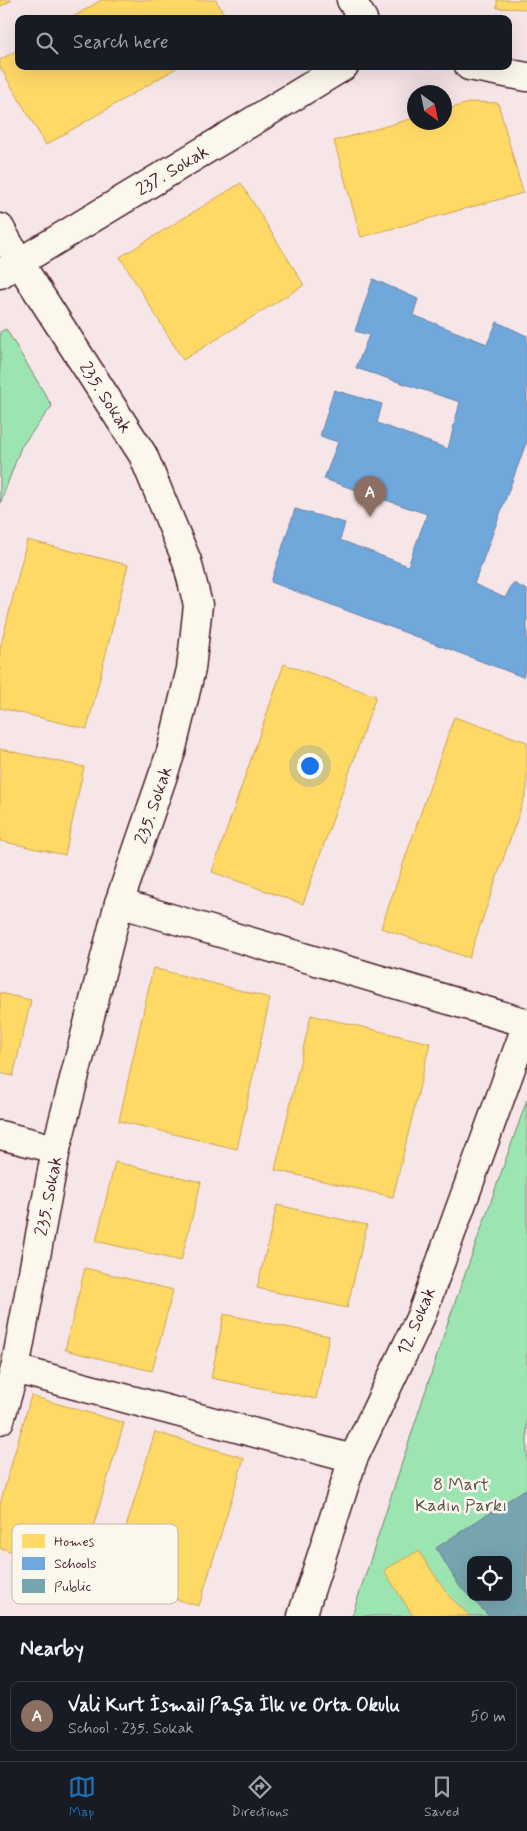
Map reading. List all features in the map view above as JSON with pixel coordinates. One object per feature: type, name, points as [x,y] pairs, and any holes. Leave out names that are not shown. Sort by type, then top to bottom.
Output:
[{"type":"street","points":[[351,0],[360,15]]},
{"type":"street","name":"237. Sokak","points":[[9,268],[337,70]]},
{"type":"street","points":[[490,70],[527,77]]},
{"type":"street","name":"235. Sokak","points":[[0,228],[9,268],[142,455],[187,561],[198,605],[191,669],[171,752],[119,903],[56,1149],[15,1369],[0,1420]]},
{"type":"street","points":[[119,903],[527,1024]]},
{"type":"street","name":"12. Sokak","points":[[302,1616],[353,1459],[421,1316],[527,1024]]},
{"type":"street","points":[[0,1135],[56,1149]]},
{"type":"street","points":[[15,1369],[353,1459]]},
{"type":"green space","points":[[6,329],[52,406],[21,447],[0,504],[0,332]]},
{"type":"green space","name":"8 Mart Kadın Parkı","points":[[527,1100],[527,1616],[352,1616],[447,1325]]},
{"type":"building: Homes","points":[[0,0],[12,0],[0,7]]},
{"type":"building: Homes","points":[[101,0],[216,0],[225,15],[77,15]]},
{"type":"building: Homes","points":[[497,0],[527,0],[527,9],[497,8]]},
{"type":"building: Homes","points":[[15,51],[15,70],[173,70],[46,145],[0,67],[0,60]]},
{"type":"building: Homes","points":[[472,102],[498,103],[523,193],[361,237],[334,141],[407,120],[407,130],[452,130],[452,108]]},
{"type":"building: Homes","points":[[241,183],[304,285],[183,360],[120,257]]},
{"type":"building: Homes","points":[[27,540],[128,565],[87,729],[0,708],[0,649]]},
{"type":"building: Homes","points":[[284,664],[376,696],[303,904],[212,872]]},
{"type":"building: Homes","points":[[454,717],[527,742],[527,790],[469,958],[381,928]]},
{"type":"building: Homes","points":[[0,749],[84,767],[65,855],[0,841]]},
{"type":"building: Homes","points":[[153,968],[270,998],[237,1149],[119,1121]]},
{"type":"building: Homes","points":[[0,993],[31,1000],[13,1076],[0,1073]]},
{"type":"building: Homes","points":[[311,1015],[430,1043],[393,1197],[275,1170]]},
{"type":"building: Homes","points":[[115,1162],[201,1182],[181,1261],[96,1241]]},
{"type":"building: Homes","points":[[277,1205],[367,1225],[347,1308],[257,1288]]},
{"type":"building: Homes","points":[[85,1268],[173,1290],[152,1371],[65,1350]]},
{"type":"building: Homes","points":[[224,1314],[329,1336],[316,1399],[211,1378]]},
{"type":"building: Homes","points":[[31,1396],[124,1423],[94,1524],[12,1524],[12,1551],[0,1548],[0,1504]]},
{"type":"building: Homes","points":[[155,1432],[244,1458],[199,1606],[178,1600],[178,1524],[127,1524]]},
{"type":"building: Homes","points":[[418,1551],[450,1597],[470,1616],[413,1616],[384,1570]]},
{"type":"building: Schools","points":[[373,279],[418,299],[413,315],[487,344],[497,322],[527,336],[527,441],[474,584],[505,598],[513,583],[527,590],[527,664],[523,677],[271,582],[295,509],[345,523],[340,540],[408,566],[427,514],[324,479],[338,442],[320,436],[334,390],[382,404],[377,423],[448,449],[460,402],[356,368],[369,335],[355,331]]},
{"type":"building: Public","points":[[527,1488],[527,1616],[489,1616],[474,1601],[512,1601],[512,1556],[467,1556],[467,1594],[460,1587],[436,1548]]},
{"type":"place","name":"Vali Kurt İsmail Paşa İlk ve Orta Okulu","points":[[370,517]]}]
